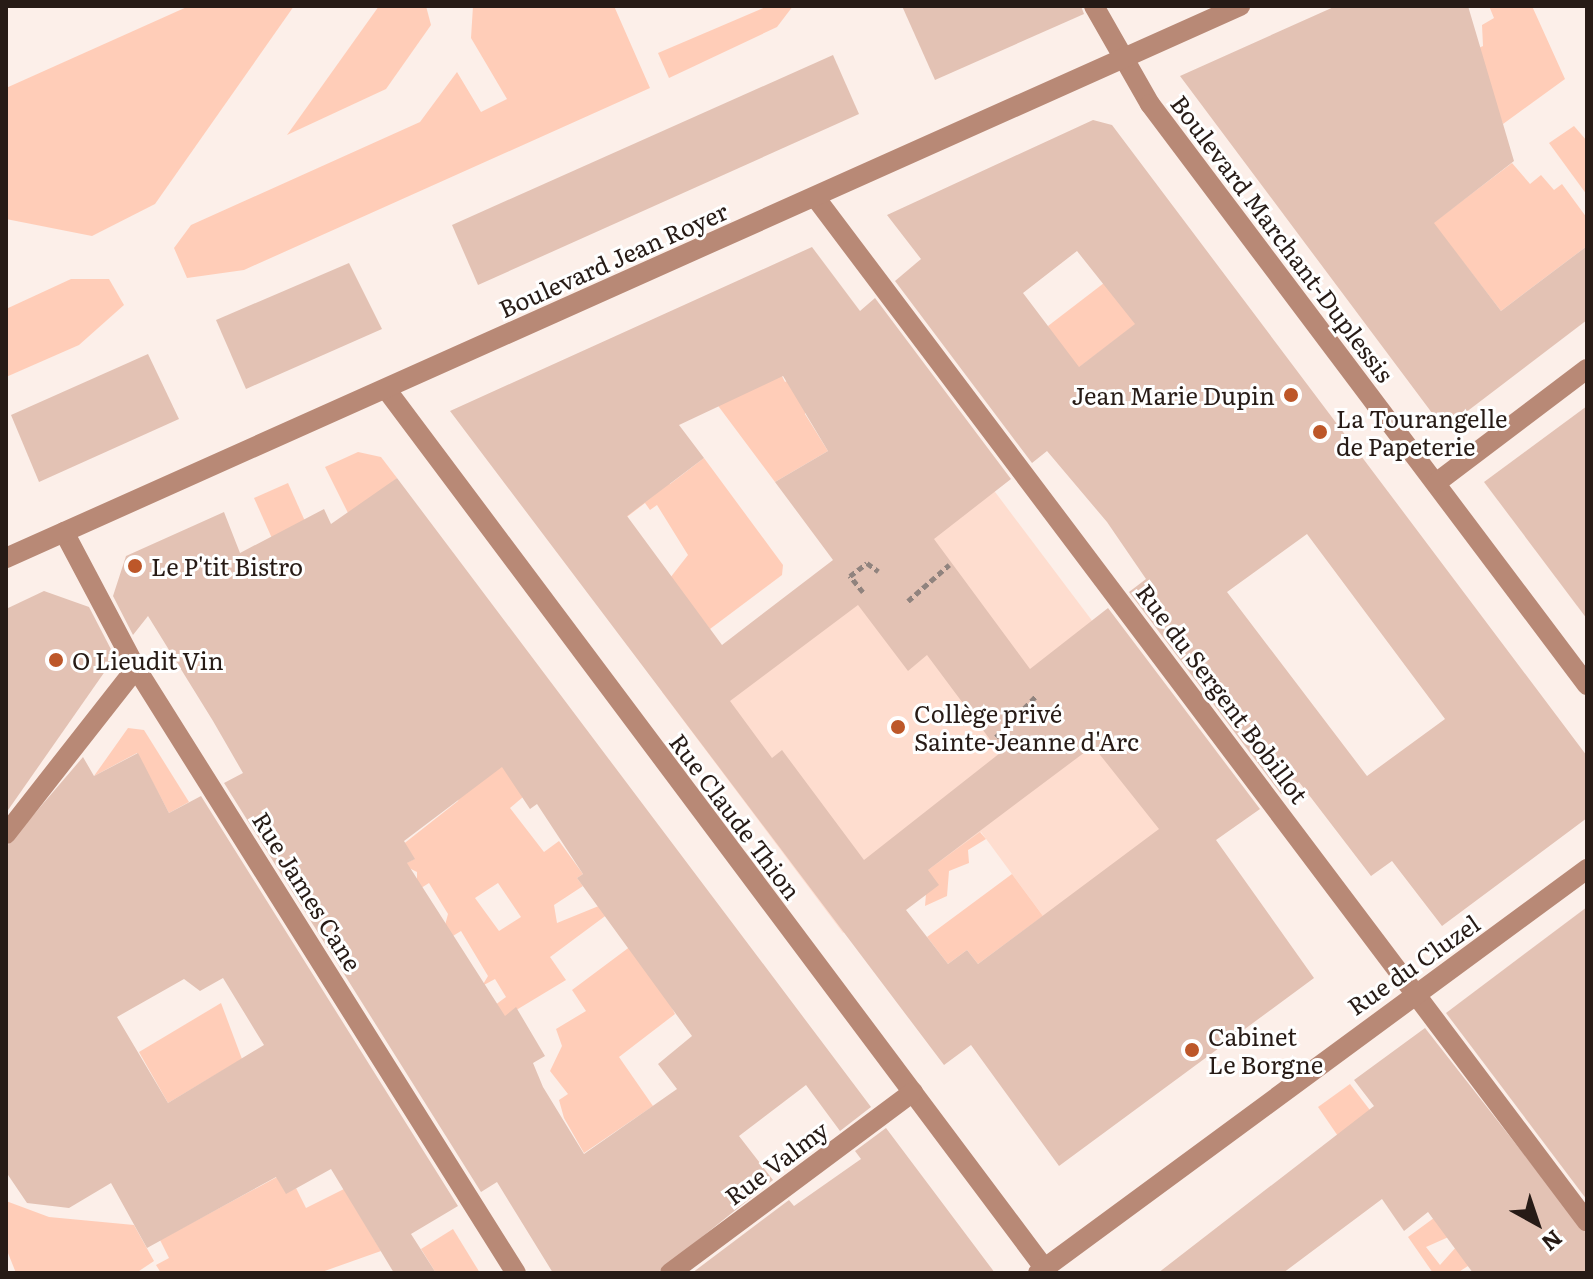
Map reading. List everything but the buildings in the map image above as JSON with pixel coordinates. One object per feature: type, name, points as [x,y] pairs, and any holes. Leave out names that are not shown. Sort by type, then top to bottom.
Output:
[{"type":"street","name":"Boulevard Marchant-Duplessis","points":[[1094,6],[1122,59],[1587,685]]},
{"type":"street","name":"Boulevard Jean Royer","points":[[6,558],[1240,6]]},
{"type":"street","name":"Rue du Sergent Bobillot","points":[[815,197],[1587,1222]]},
{"type":"street","points":[[1436,483],[1587,369]]},
{"type":"street","name":"Rue Claude Thion","points":[[386,389],[1044,1271]]},
{"type":"street","name":"Rue James Cane","points":[[64,532],[136,668],[516,1273]]},
{"type":"street","points":[[6,834],[136,668]]},
{"type":"street","name":"Rue du Cluzel","points":[[1044,1271],[1587,869]]},
{"type":"street","name":"Rue Valmy","points":[[670,1273],[913,1092]]},
{"type":"path","points":[[863,592],[850,576],[867,563],[878,571]]},
{"type":"path","points":[[908,601],[949,565]]},
{"type":"path","points":[[996,737],[1036,696]]},
{"type":"shaded area","points":[[189,6],[294,6],[155,204],[92,236],[6,219],[6,88]]},
{"type":"shaded area","points":[[379,6],[426,6],[431,25],[386,89],[287,135]]},
{"type":"shaded area","points":[[473,6],[614,6],[650,88],[244,270],[187,278],[174,248],[191,225],[420,122],[457,72],[481,112],[507,99],[471,38]]},
{"type":"shaded area","points":[[768,6],[793,6],[777,27],[669,78],[658,53]]},
{"type":"shaded area","points":[[1489,6],[1532,6],[1565,79],[1503,124],[1472,51],[1483,46],[1482,25],[1494,18]]},
{"type":"shaded area","points":[[1574,126],[1587,141],[1587,195],[1549,143]]},
{"type":"shaded area","points":[[1512,163],[1530,184],[1541,175],[1554,190],[1562,184],[1587,218],[1587,246],[1501,311],[1433,223]]},
{"type":"shaded area","points":[[71,279],[109,279],[124,305],[79,345],[6,377],[6,309]]},
{"type":"shaded area","points":[[1104,283],[1136,324],[1065,378],[1048,326]]},
{"type":"shaded area","points":[[805,372],[805,414],[828,451],[775,482],[716,403],[781,374],[785,382]]},
{"type":"shaded area","points":[[639,439],[670,484],[704,458],[783,565],[782,575],[710,629],[670,578],[688,555],[657,505],[650,510],[645,503],[606,533]]},
{"type":"shaded area","points":[[358,452],[381,457],[397,478],[350,517],[325,467]]},
{"type":"shaded area","points":[[971,460],[1243,821],[979,966],[1043,916],[981,832],[843,933],[662,692]]},
{"type":"shaded area","points":[[288,483],[308,528],[275,545],[254,498]]},
{"type":"shaded area","points":[[128,728],[144,730],[189,802],[169,813],[137,753],[94,776]]},
{"type":"shaded area","points":[[482,731],[523,797],[510,808],[544,852],[559,841],[583,874],[577,878],[583,886],[554,905],[557,923],[611,901],[616,908],[550,957],[566,980],[503,1018],[495,1005],[506,997],[495,979],[482,986],[488,976],[461,931],[440,944],[448,914],[429,883],[402,900],[417,882],[417,872],[403,865],[414,859],[392,853],[458,801]],"holes":[[[498,883],[521,917],[499,931],[475,898]]]},
{"type":"shaded area","points":[[980,832],[986,839],[968,850],[969,863],[949,871],[947,896],[925,906],[928,870]]},
{"type":"shaded area","points":[[1012,874],[1043,916],[978,964],[967,950],[948,964],[927,937]]},
{"type":"shaded area","points":[[639,940],[675,1014],[619,1057],[653,1106],[584,1153],[564,1118],[559,1100],[568,1094],[550,1071],[562,1046],[556,1029],[586,1011],[572,990]]},
{"type":"shaded area","points":[[221,1003],[242,1059],[168,1103],[139,1052]]},
{"type":"shaded area","points":[[1350,1084],[1408,1160],[1373,1187],[1318,1107]]},
{"type":"shaded area","points":[[277,1177],[286,1193],[296,1188],[306,1208],[344,1189],[381,1251],[319,1273],[161,1273],[156,1265],[169,1258],[160,1240]]},
{"type":"shaded area","points":[[6,1201],[49,1217],[134,1225],[154,1261],[136,1273],[16,1273],[6,1248]]},
{"type":"shaded area","points":[[1438,1215],[1462,1231],[1426,1247],[1440,1265],[1466,1236],[1468,1266],[1457,1273],[1433,1273],[1408,1237]]},
{"type":"shaded area","points":[[453,1229],[480,1273],[436,1273],[421,1249]]},
{"type":"place","name":"Jean Marie Dupin","points":[[1291,395]]},
{"type":"place","name":"La Tourangelle de Papeterie","points":[[1320,432]]},
{"type":"place","name":"Le P'tit Bistro","points":[[135,566]]},
{"type":"place","name":"O Lieudit Vin","points":[[56,660]]},
{"type":"place","name":"Collège privé Sainte-Jeanne d'Arc","points":[[898,727]]},
{"type":"place","name":"Cabinet Le Borgne","points":[[1192,1050]]}]
